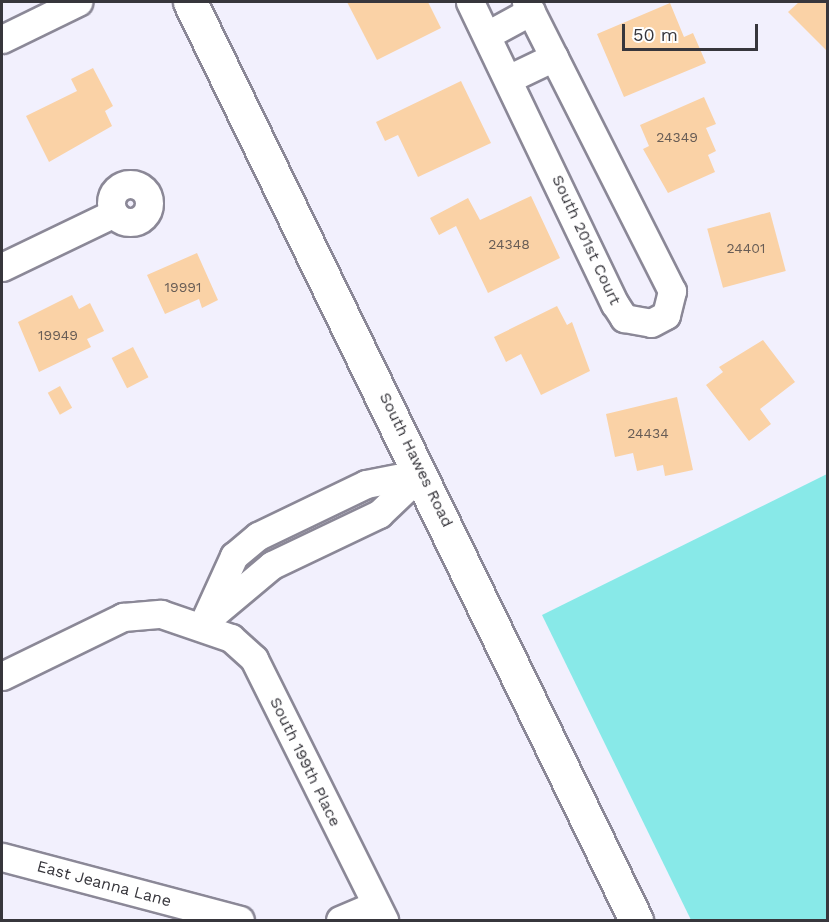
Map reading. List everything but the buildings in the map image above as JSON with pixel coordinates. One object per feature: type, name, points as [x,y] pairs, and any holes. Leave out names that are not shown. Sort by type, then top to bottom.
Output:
[{"type":"main road","name":"South Hawes Road","points":[[190,2],[502,634],[539,730],[636,921]]},
{"type":"street","points":[[2,39],[78,2]]},
{"type":"street","name":"South 201st Court","points":[[470,2],[615,304],[624,318],[651,323],[666,315],[672,291],[528,6]]},
{"type":"street","points":[[487,35],[528,6]]},
{"type":"street","points":[[508,79],[554,57]]},
{"type":"street","points":[[2,267],[114,213]]},
{"type":"street","points":[[203,624],[234,556],[274,527],[366,484],[422,473]]},
{"type":"street","points":[[203,624],[231,594],[288,557],[379,514],[422,473]]},
{"type":"street","points":[[274,527],[288,557]]},
{"type":"street","name":"South 199th Place","points":[[2,676],[123,617],[160,614],[203,624],[231,638],[254,659],[380,913]]},
{"type":"street","name":"East Jeanna Lane","points":[[2,857],[240,921]]},
{"type":"street","points":[[340,921],[380,913]]},
{"type":"shaded area","points":[[827,474],[827,920],[691,920],[542,615]]}]
